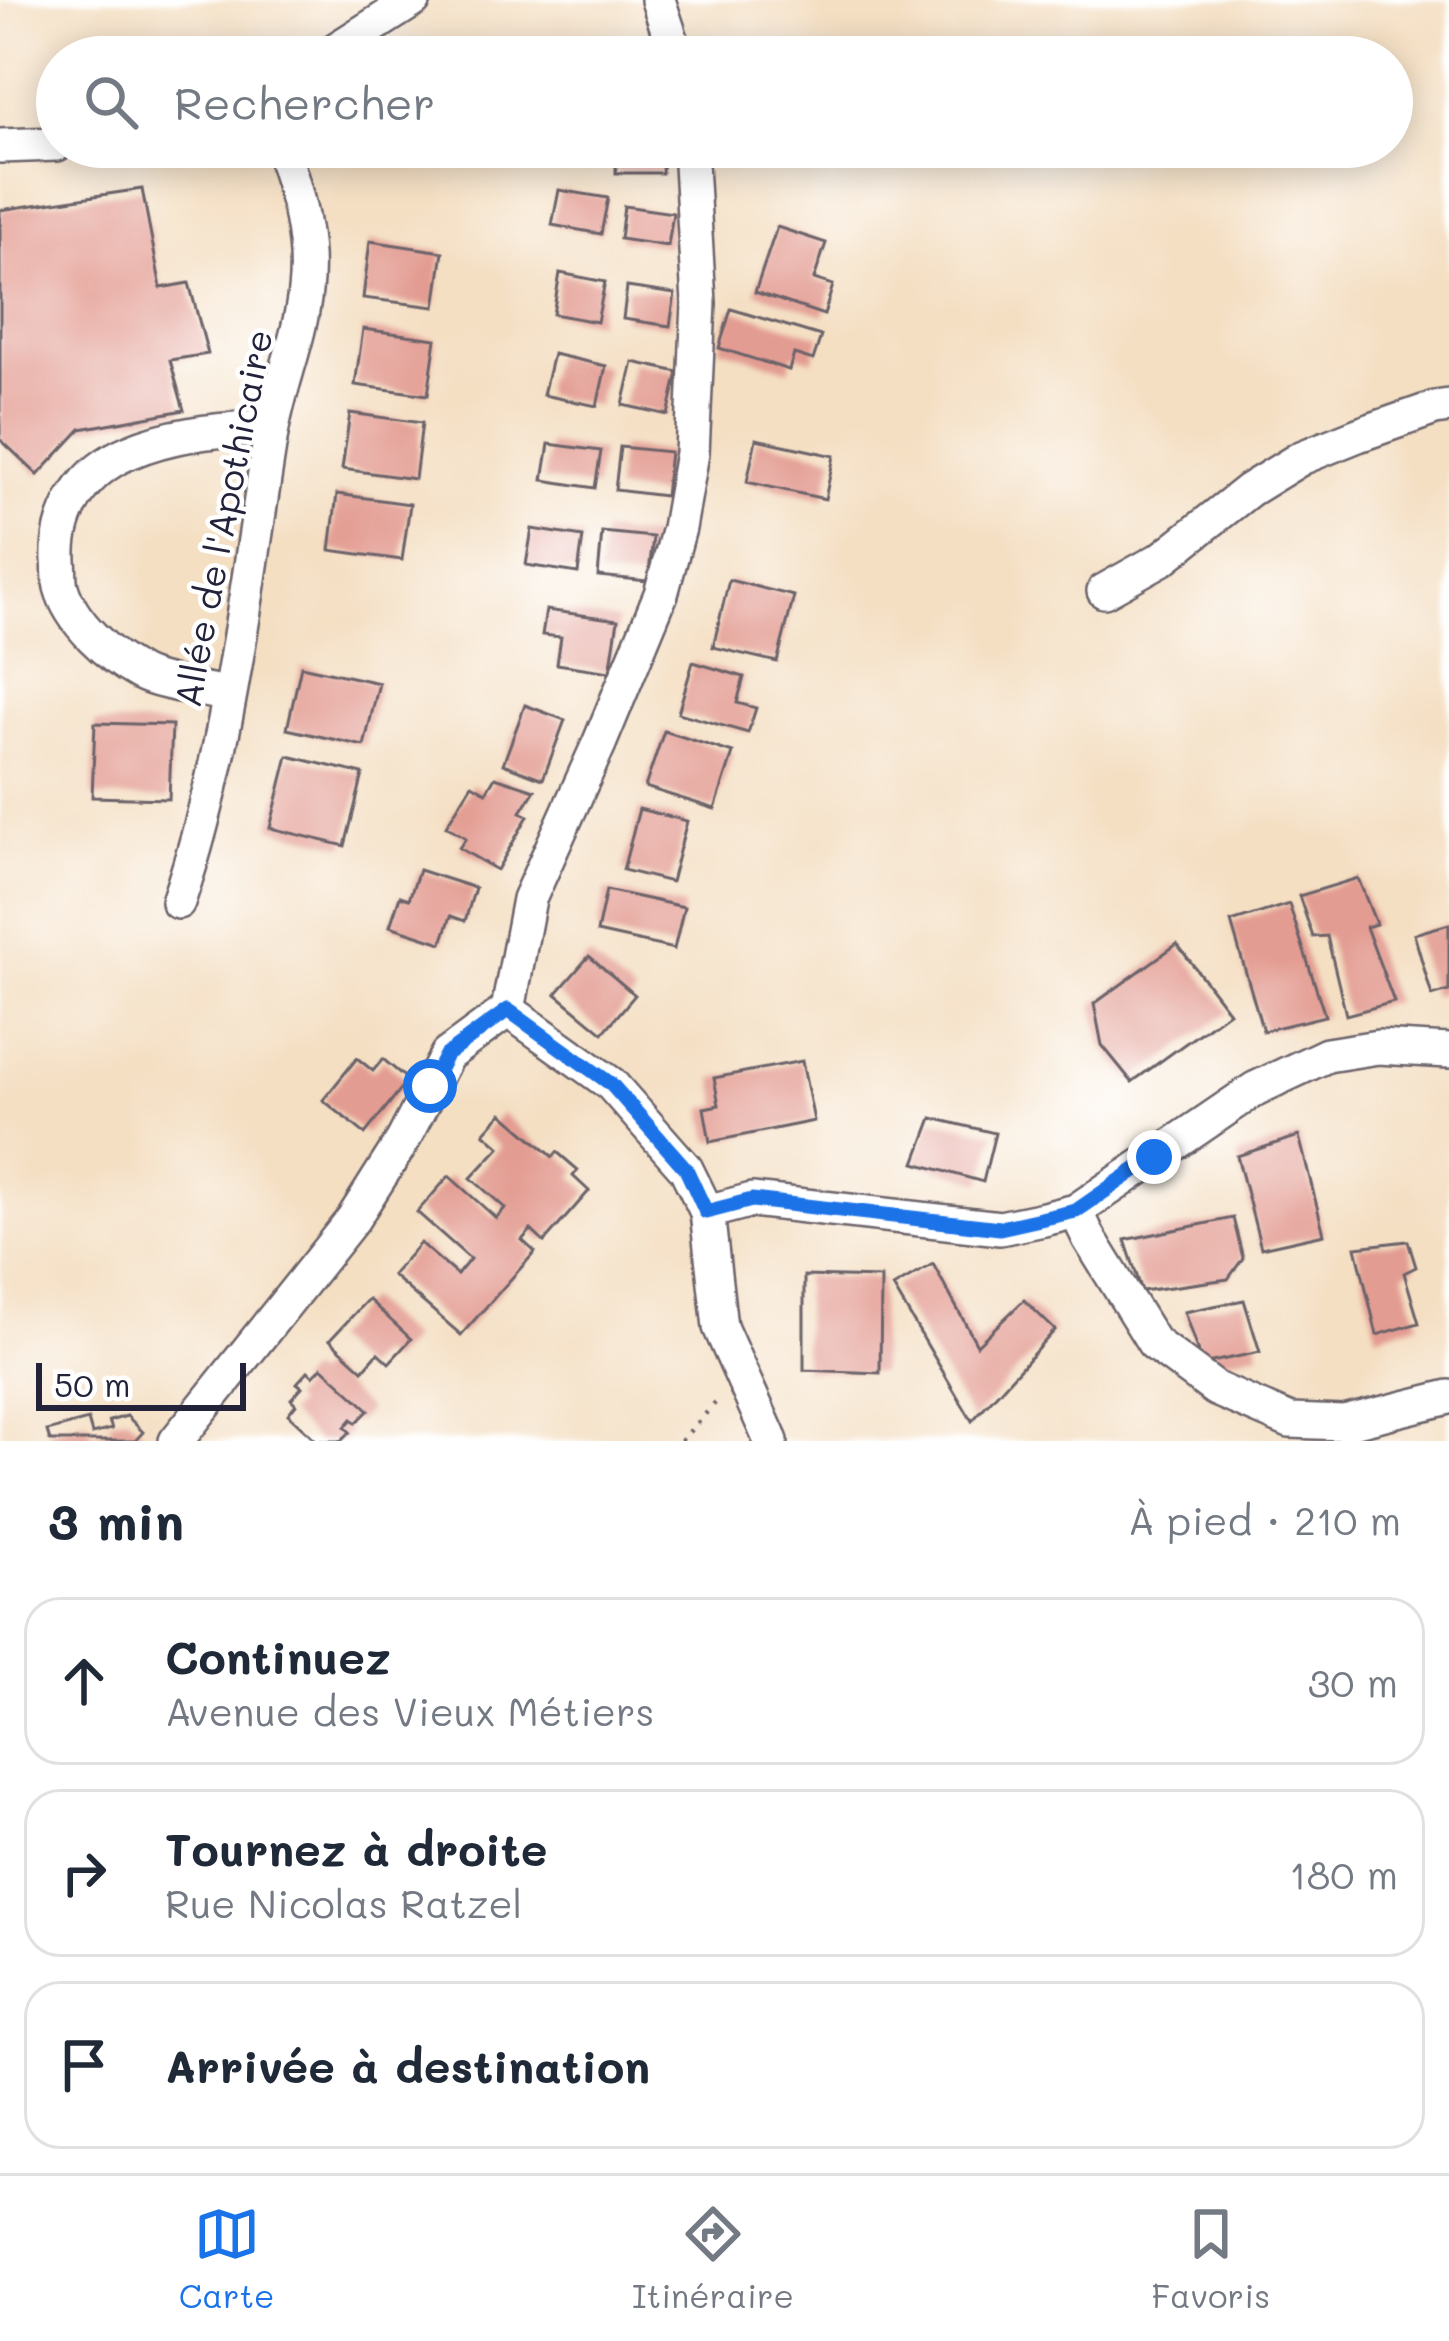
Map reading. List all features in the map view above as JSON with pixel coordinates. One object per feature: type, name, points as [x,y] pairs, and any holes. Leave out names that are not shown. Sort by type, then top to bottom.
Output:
[{"type":"street","points":[[357,36],[414,0]]},
{"type":"street","points":[[658,0],[670,36]]},
{"type":"street","points":[[0,146],[36,145]]},
{"type":"street","name":"Allée de l'Apothicaire","points":[[178,902],[197,847],[229,695],[272,426],[305,291],[306,244],[288,168]]},
{"type":"street","points":[[176,1441],[352,1219],[403,1140],[446,1055],[508,1010],[529,899],[652,616],[680,528],[692,452],[698,302],[691,168]]},
{"type":"street","points":[[1104,591],[1163,558],[1249,490],[1301,458],[1449,406]]},
{"type":"street","points":[[229,695],[143,675],[100,644],[76,617],[60,586],[59,545],[68,506],[90,476],[125,453],[170,437],[272,426]]},
{"type":"street","points":[[508,1010],[611,1084],[686,1169],[706,1212],[720,1327],[771,1441]]},
{"type":"street","points":[[706,1212],[752,1200],[1000,1228],[1076,1211],[1255,1089],[1327,1055],[1378,1047],[1449,1051]]},
{"type":"street","points":[[1076,1211],[1154,1343],[1216,1389],[1290,1421],[1344,1424],[1449,1397]]},
{"type":"path","points":[[681,1441],[741,1374]]},
{"type":"building","points":[[616,168],[662,168],[662,173],[616,173]]},
{"type":"building","points":[[142,189],[161,288],[189,283],[208,354],[170,360],[184,410],[81,429],[38,475],[0,439],[0,210]]},
{"type":"building","points":[[559,190],[608,198],[601,234],[552,225]]},
{"type":"building","points":[[624,206],[673,213],[668,246],[620,239]]},
{"type":"building","points":[[777,227],[826,243],[814,279],[833,285],[824,315],[755,292]]},
{"type":"building","points":[[370,241],[443,252],[435,307],[363,298]]},
{"type":"building","points":[[560,273],[605,282],[597,322],[553,314]]},
{"type":"building","points":[[627,287],[675,294],[670,326],[623,319]]},
{"type":"building","points":[[731,309],[821,336],[813,360],[794,354],[789,370],[719,348]]},
{"type":"building","points":[[363,329],[436,339],[428,395],[355,385]]},
{"type":"building","points":[[553,354],[606,366],[597,406],[543,395]]},
{"type":"building","points":[[633,362],[678,372],[668,415],[623,405]]},
{"type":"building","points":[[350,413],[422,423],[415,479],[342,469]]},
{"type":"building","points":[[756,439],[834,456],[825,499],[747,482]]},
{"type":"building","points":[[549,444],[601,451],[595,488],[543,480]]},
{"type":"building","points":[[620,447],[670,452],[665,496],[615,490]]},
{"type":"building","points":[[337,494],[410,504],[402,560],[330,550]]},
{"type":"building","points":[[532,529],[583,537],[578,573],[526,565]]},
{"type":"building","points":[[602,532],[653,537],[648,581],[598,576]]},
{"type":"building","points":[[729,580],[794,596],[777,662],[713,647]]},
{"type":"building","points":[[546,610],[618,620],[610,672],[557,664],[561,637],[542,635]]},
{"type":"building","points":[[693,662],[744,677],[737,703],[756,708],[748,733],[678,713]]},
{"type":"building","points":[[301,666],[379,683],[364,746],[287,729]]},
{"type":"building","points":[[525,705],[565,720],[543,779],[503,764]]},
{"type":"building","points":[[95,723],[172,725],[169,799],[92,797]]},
{"type":"building","points":[[664,731],[733,753],[715,809],[645,787]]},
{"type":"building","points":[[288,756],[363,774],[345,846],[270,828]]},
{"type":"building","points":[[495,777],[535,790],[521,812],[528,816],[497,870],[459,848],[466,838],[446,826],[472,784],[486,792]]},
{"type":"building","points":[[639,809],[687,821],[671,882],[623,870]]},
{"type":"building","points":[[419,870],[475,888],[465,921],[451,916],[442,943],[390,926],[400,896],[409,899]]},
{"type":"building","points":[[1358,878],[1376,924],[1366,927],[1394,1002],[1346,1015],[1327,936],[1313,937],[1299,896]]},
{"type":"building","points":[[606,890],[684,907],[674,949],[597,932]]},
{"type":"building","points":[[1289,904],[1325,1016],[1263,1031],[1231,922]]},
{"type":"building","points":[[1449,924],[1449,991],[1432,996],[1414,934]]},
{"type":"building","points":[[1177,944],[1229,1012],[1132,1082],[1102,1045],[1094,1004]]},
{"type":"building","points":[[589,956],[635,995],[603,1033],[556,994]]},
{"type":"building","points":[[357,1058],[373,1071],[383,1059],[408,1080],[365,1134],[323,1100]]},
{"type":"building","points":[[802,1061],[814,1121],[710,1142],[704,1108],[719,1105],[714,1078]]},
{"type":"building","points":[[502,1113],[553,1157],[557,1152],[578,1170],[573,1176],[589,1191],[544,1242],[531,1230],[522,1240],[535,1252],[461,1335],[392,1275],[420,1243],[457,1275],[470,1259],[417,1212],[449,1176],[496,1218],[505,1208],[471,1178],[500,1147],[484,1133]]},
{"type":"building","points":[[932,1118],[995,1133],[983,1182],[915,1163]]},
{"type":"building","points":[[1299,1136],[1324,1234],[1261,1248],[1237,1156]]},
{"type":"building","points":[[1233,1218],[1243,1258],[1228,1279],[1142,1291],[1125,1240]]},
{"type":"building","points":[[1408,1241],[1416,1267],[1404,1273],[1419,1323],[1377,1335],[1356,1247]]},
{"type":"building","points":[[933,1264],[977,1345],[1024,1300],[1055,1330],[972,1421],[893,1287]]},
{"type":"building","points":[[804,1276],[881,1278],[880,1373],[804,1370]]},
{"type":"building","points":[[368,1299],[411,1339],[389,1363],[378,1353],[363,1370],[330,1340]]},
{"type":"building","points":[[1244,1300],[1260,1352],[1202,1364],[1184,1312]]},
{"type":"building","points":[[322,1367],[369,1410],[356,1423],[352,1419],[345,1427],[350,1432],[341,1441],[317,1441],[288,1414],[296,1404],[291,1399],[302,1387],[297,1383],[308,1371],[313,1376]]},
{"type":"building","points":[[127,1416],[143,1432],[135,1441],[50,1441],[47,1431],[88,1420],[92,1434],[112,1429],[109,1421]]},
{"type":"route","points":[[430,1086],[446,1055],[508,1010],[611,1084],[686,1169],[706,1212],[752,1200],[1000,1228],[1076,1211],[1154,1157]]}]
